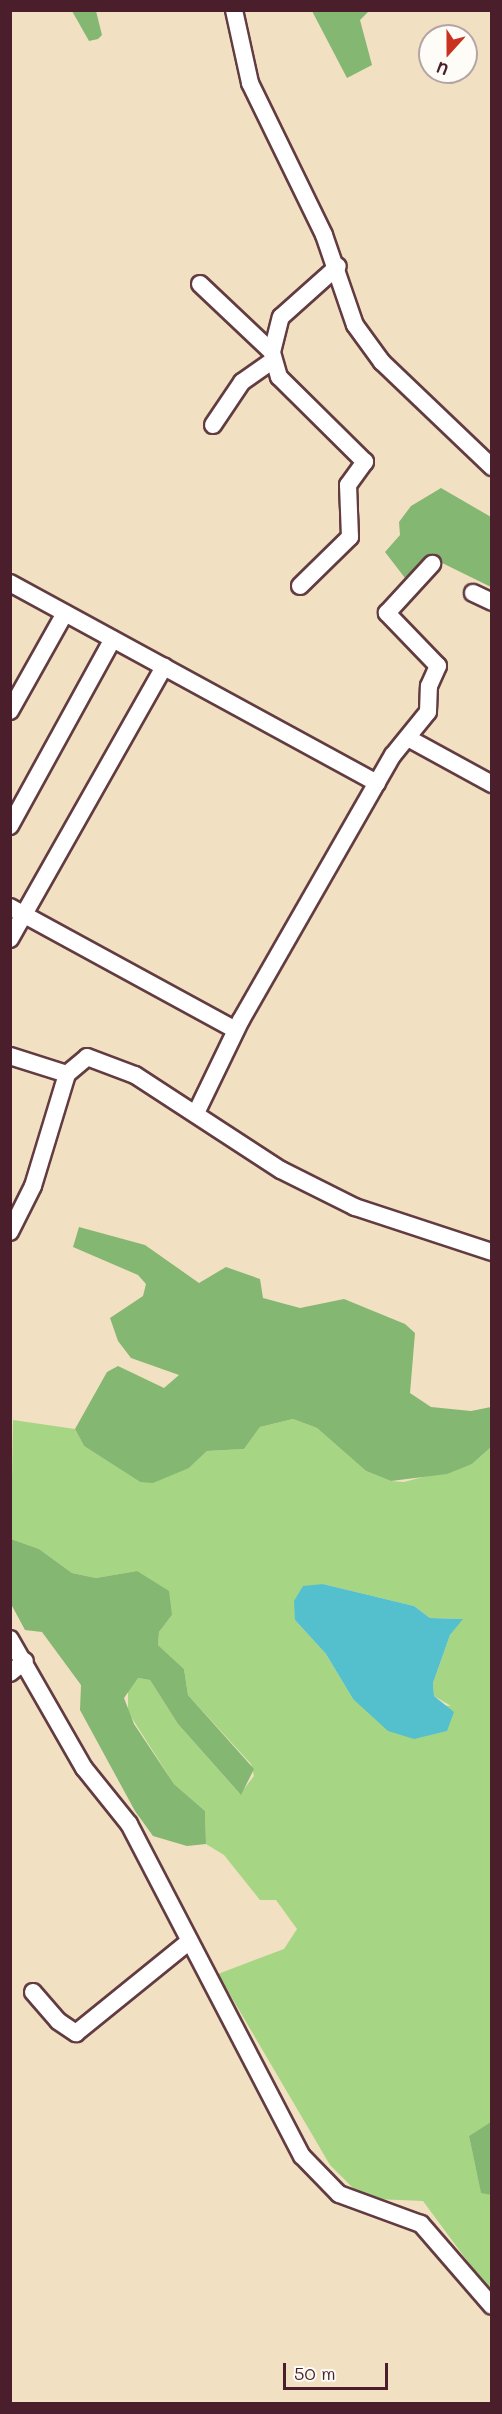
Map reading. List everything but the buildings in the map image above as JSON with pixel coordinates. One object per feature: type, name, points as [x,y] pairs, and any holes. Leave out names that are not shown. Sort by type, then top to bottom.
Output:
[{"type":"street","points":[[234,10],[250,83],[338,266],[366,343],[492,467]]},
{"type":"street","points":[[213,425],[242,382],[272,357],[282,317],[338,266]]},
{"type":"street","points":[[200,284],[272,357],[279,377],[365,462],[348,484],[350,537],[300,586]]},
{"type":"street","points":[[197,1111],[236,1030],[377,783],[428,712],[429,686],[439,668],[387,613],[432,564]]},
{"type":"street","points":[[10,583],[377,783]]},
{"type":"street","points":[[473,593],[492,602]]},
{"type":"street","points":[[10,711],[65,613]]},
{"type":"street","points":[[10,826],[113,639]]},
{"type":"street","points":[[10,939],[18,910],[164,667]]},
{"type":"street","points":[[408,738],[492,784]]},
{"type":"street","points":[[18,910],[236,1030]]},
{"type":"street","points":[[10,1056],[67,1074]]},
{"type":"street","points":[[10,1232],[33,1186],[67,1074],[75,1061],[97,1059],[197,1111],[281,1170],[355,1207],[492,1252]]},
{"type":"street","points":[[10,1639],[25,1661],[84,1768],[129,1824],[187,1943],[303,2156],[339,2193],[421,2224],[492,2306]]},
{"type":"street","points":[[10,1673],[25,1661]]},
{"type":"street","points":[[33,1992],[58,2021],[76,2033],[187,1943]]},
{"type":"green space","points":[[72,11],[96,11],[102,35],[98,39],[89,41]]},
{"type":"green space","points":[[312,11],[369,11],[360,20],[372,65],[347,78]]},
{"type":"green space","points":[[441,488],[491,517],[491,587],[432,558],[405,578],[385,552],[400,535],[399,522],[411,506]]},
{"type":"green space","points":[[79,1227],[145,1245],[199,1283],[226,1267],[260,1279],[263,1298],[300,1308],[344,1299],[405,1324],[415,1333],[410,1393],[431,1407],[471,1411],[491,1407],[491,1447],[472,1464],[447,1474],[391,1481],[366,1471],[317,1428],[293,1419],[260,1427],[244,1449],[207,1451],[189,1468],[153,1483],[140,1482],[84,1446],[75,1429],[107,1372],[118,1366],[164,1388],[179,1375],[131,1358],[118,1341],[110,1318],[143,1296],[146,1284],[138,1275],[73,1247]]},
{"type":"green space","points":[[293,1419],[317,1428],[366,1471],[391,1481],[404,1482],[472,1464],[491,1447],[492,2122],[469,2136],[481,2192],[491,2195],[491,2293],[423,2201],[375,2199],[355,2190],[330,2165],[218,1974],[284,1949],[297,1929],[276,1900],[260,1900],[224,1855],[206,1844],[205,1811],[174,1784],[128,1712],[128,1686],[138,1678],[150,1680],[178,1724],[240,1794],[254,1776],[251,1764],[188,1695],[184,1669],[158,1645],[159,1632],[172,1615],[137,1571],[96,1578],[72,1573],[39,1549],[11,1539],[13,1420],[75,1429],[84,1446],[140,1482],[189,1468],[207,1451],[244,1449],[260,1427]],"holes":[[[323,1584],[414,1606],[430,1618],[462,1619],[450,1635],[433,1683],[434,1696],[451,1706],[353,1699],[326,1654],[295,1620]]]},
{"type":"green space","points":[[11,1539],[39,1549],[72,1573],[96,1578],[137,1571],[169,1591],[172,1615],[159,1632],[158,1645],[184,1669],[188,1695],[254,1769],[241,1795],[178,1724],[150,1680],[138,1678],[124,1698],[134,1724],[174,1784],[205,1811],[206,1844],[187,1846],[153,1836],[135,1811],[80,1710],[81,1685],[42,1632],[25,1630],[11,1604]]},
{"type":"green space","points":[[491,2122],[491,2195],[481,2193],[469,2136]]},
{"type":"water","points":[[323,1584],[414,1606],[430,1618],[463,1619],[450,1635],[433,1683],[434,1696],[454,1712],[447,1731],[414,1739],[388,1731],[353,1699],[326,1654],[295,1620],[294,1601],[303,1586]]}]
